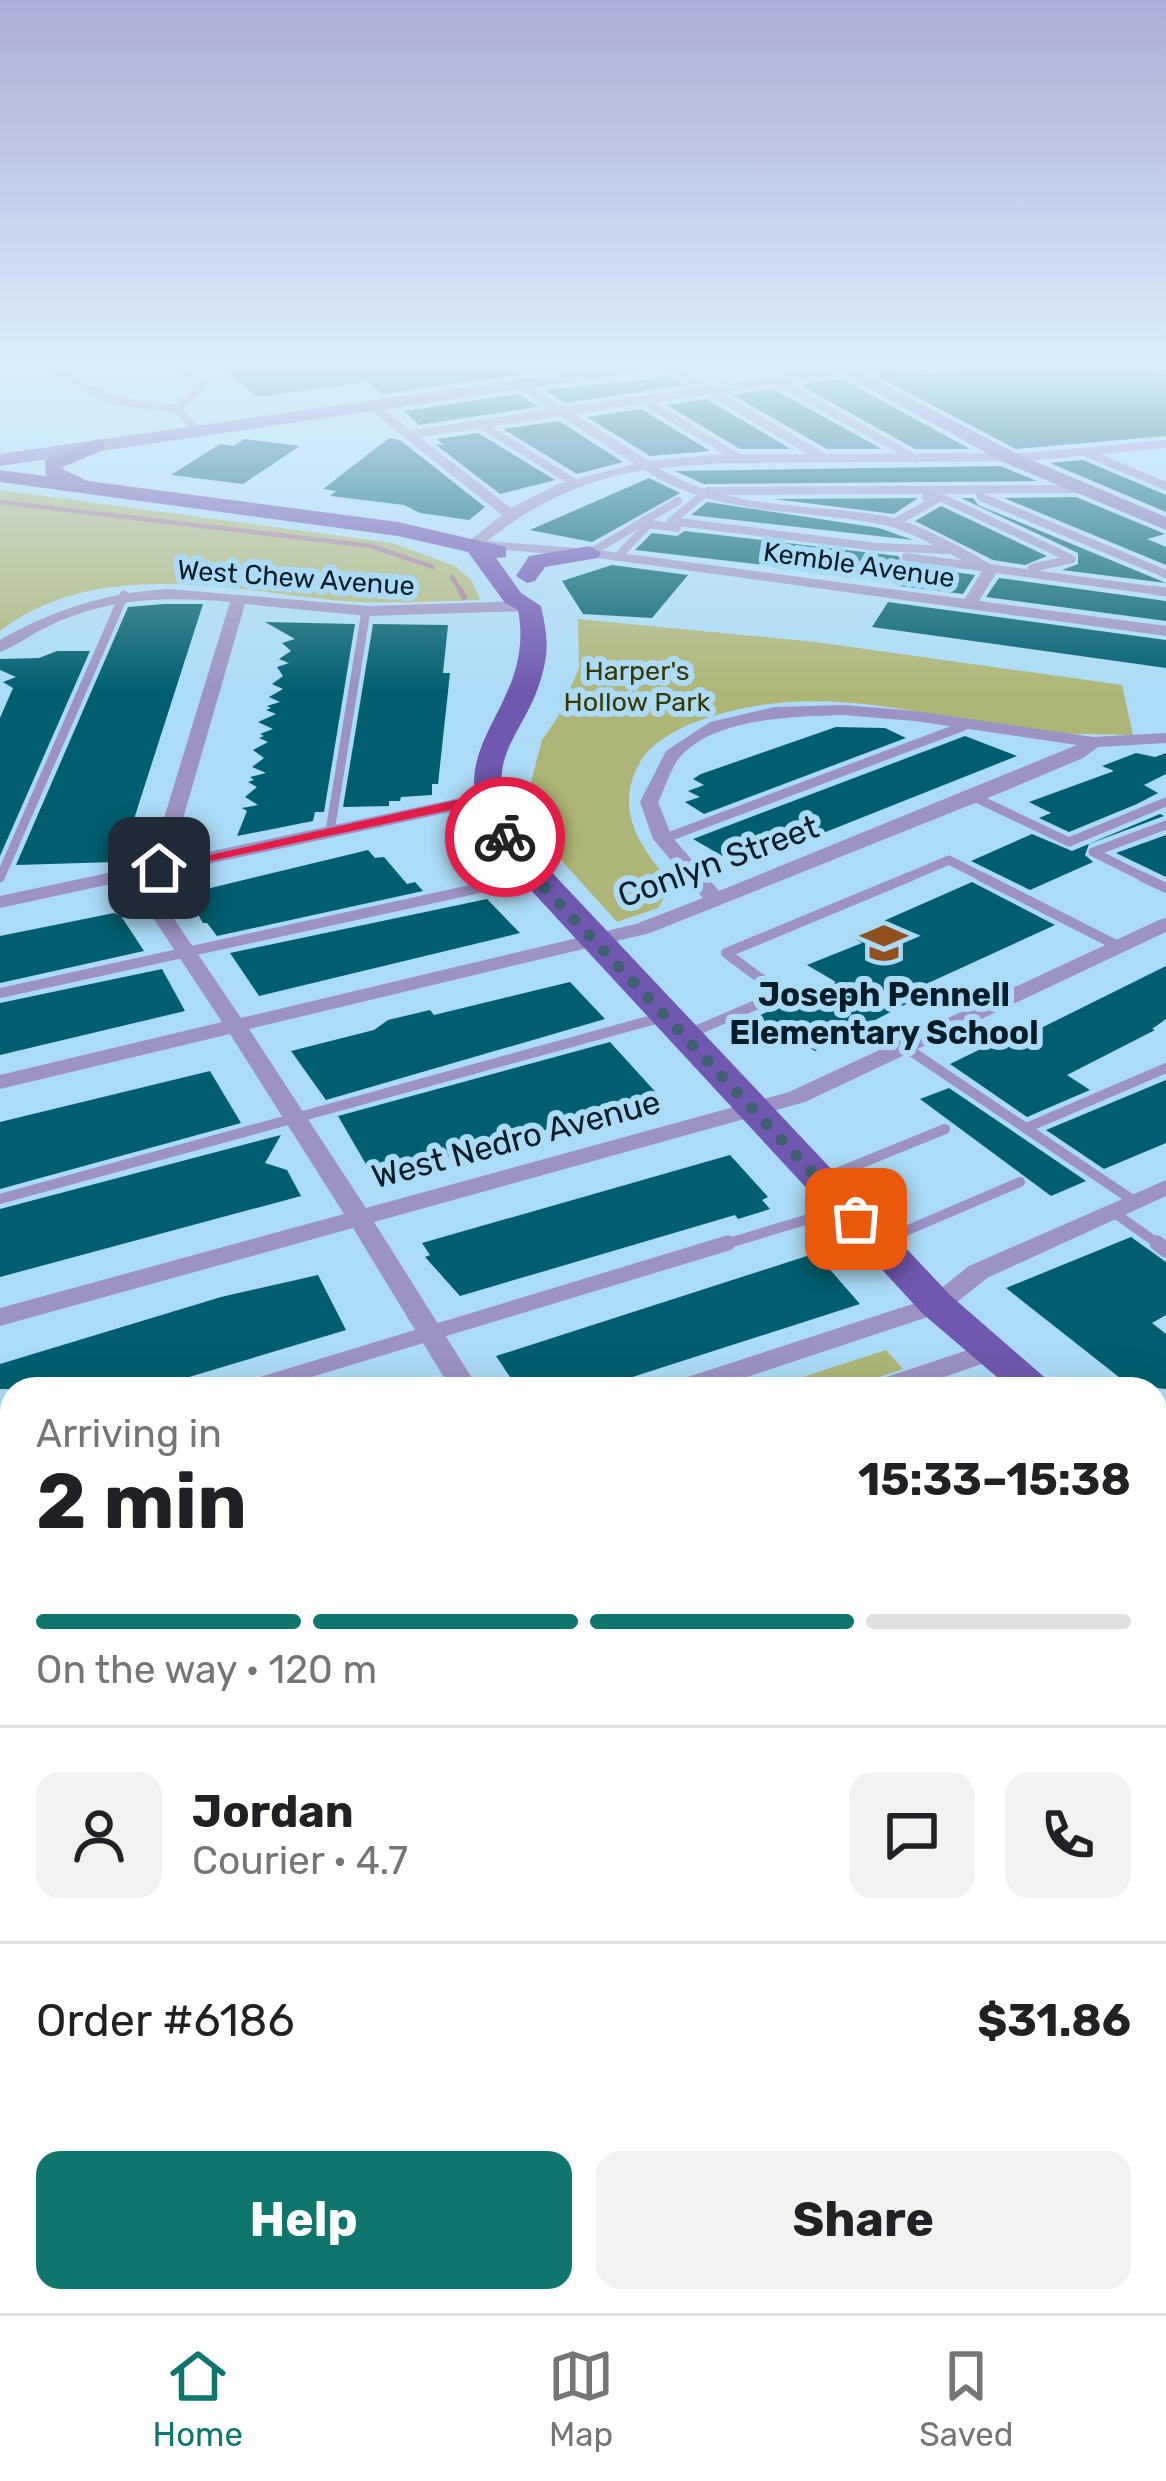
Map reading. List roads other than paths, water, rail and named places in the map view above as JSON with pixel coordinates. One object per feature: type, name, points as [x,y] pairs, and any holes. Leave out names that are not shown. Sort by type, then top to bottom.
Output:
[{"type":"main road","points":[[0,476],[398,529],[474,544],[509,558],[526,576],[539,593],[529,606]]},
{"type":"main road","points":[[60,476],[83,486]]},
{"type":"main road","points":[[474,544],[513,598],[529,606],[536,625],[531,681],[497,739],[488,766],[488,798],[503,835],[534,876],[938,1304],[993,1371]]},
{"type":"main road","points":[[526,576],[537,561],[590,553]]},
{"type":"street","points":[[461,476],[508,513]]},
{"type":"street","points":[[474,544],[508,513],[573,482],[598,476]]},
{"type":"street","points":[[658,476],[702,494],[894,523],[990,570],[969,605]]},
{"type":"street","points":[[1052,476],[1166,524]]},
{"type":"street","name":"Kemble Avenue","points":[[474,544],[618,556],[1166,631]]},
{"type":"street","name":"West Chew Avenue","points":[[0,646],[54,614],[124,595],[189,591],[366,611],[529,606]]},
{"type":"street","points":[[239,597],[159,868],[149,884],[154,904],[298,1119],[457,1377]]},
{"type":"street","points":[[717,901],[663,838],[652,818],[652,787],[665,764],[690,742],[722,724],[758,712],[823,707],[1093,742]]},
{"type":"street","name":"Conlyn Street","points":[[0,1082],[643,929],[974,797],[1077,754],[1093,742],[1166,738]]},
{"type":"street","points":[[0,902],[488,798]]},
{"type":"street","name":"West Nedro Avenue","points":[[0,1317],[797,1097],[1166,924]]},
{"type":"street","points":[[718,1377],[938,1304],[978,1272],[1166,1187]]},
{"type":"street","points":[[956,1377],[993,1371]]},
{"type":"lane","points":[[563,476],[573,482]]},
{"type":"lane","points":[[951,550],[876,547],[671,521],[702,494],[1083,489]]},
{"type":"lane","points":[[979,490],[981,496],[1166,574]]},
{"type":"lane","points":[[772,507],[796,494],[940,497],[1072,559],[1020,571]]},
{"type":"lane","points":[[894,523],[940,497]]},
{"type":"lane","points":[[590,553],[678,501]]},
{"type":"lane","points":[[618,556],[649,524],[1166,592]]},
{"type":"lane","points":[[0,878],[124,595]]},
{"type":"lane","points":[[330,831],[366,611]]},
{"type":"lane","points":[[663,838],[964,726]]},
{"type":"lane","points":[[974,797],[1069,842],[1166,802]]},
{"type":"lane","points":[[1166,825],[1094,853],[1166,888]]},
{"type":"lane","points":[[0,1198],[677,1026],[781,994],[726,953],[949,860],[1118,946]]},
{"type":"lane","points":[[0,992],[534,876]]},
{"type":"lane","points":[[905,1047],[1026,1128],[1123,1206],[1166,1250]]},
{"type":"lane","points":[[1026,1128],[1166,1068]]},
{"type":"lane","points":[[285,1377],[834,1194],[945,1129]]},
{"type":"lane","points":[[878,1242],[1020,1182]]},
{"type":"waterway","points":[[0,502],[371,546],[433,567]]},
{"type":"waterway","points":[[452,577],[462,593]]},
{"type":"waterway","points":[[460,590],[464,597]]},
{"type":"place","name":"Joseph Pennell Elementary School","points":[[884,943]]},
{"type":"park label","name":"Harper's Hollow Park","points":[[637,686]]}]
